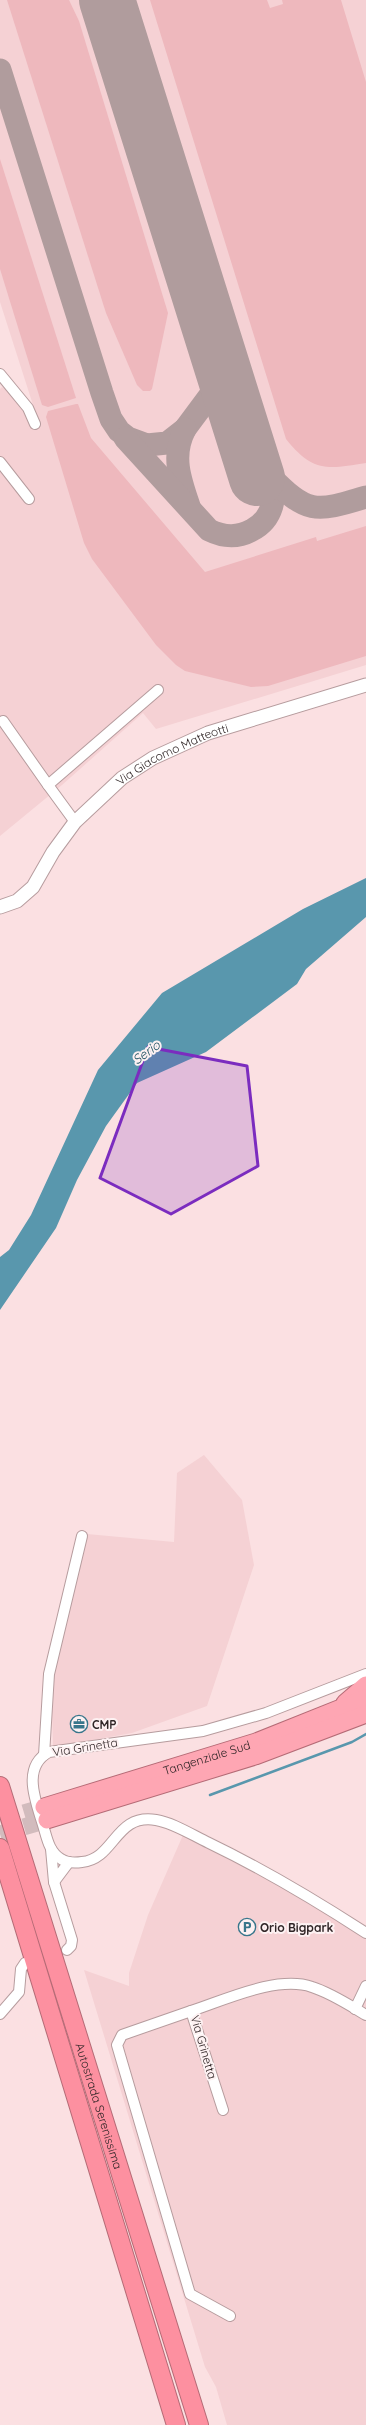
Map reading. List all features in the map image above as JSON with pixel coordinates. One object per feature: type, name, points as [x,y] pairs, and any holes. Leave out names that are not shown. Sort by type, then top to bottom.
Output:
[{"type":"highway","points":[[337,1711],[360,1687],[366,1685]]},
{"type":"highway","name":"Tangenziale Sud","points":[[366,1698],[337,1711],[256,1742],[45,1814],[255,1756],[366,1714]]},
{"type":"highway","name":"Autostrada Serenissima","points":[[0,1786],[199,2425]]},
{"type":"highway","name":"Autostrada Serenissima","points":[[0,1848],[176,2425]]},
{"type":"street","points":[[0,374],[28,408],[35,424]]},
{"type":"street","points":[[0,462],[29,500]]},
{"type":"street","name":"Via Giacomo Matteotti","points":[[0,907],[17,902],[33,887],[53,852],[75,822],[122,778],[153,758],[202,736],[366,685]]},
{"type":"street","points":[[48,785],[158,690]]},
{"type":"street","points":[[4,721],[75,822]]},
{"type":"street","points":[[44,1755],[48,1674],[82,1536]]},
{"type":"street","name":"Via Grinetta","points":[[67,1950],[71,1946],[72,1940],[54,1882],[51,1849],[33,1793],[35,1768],[44,1755],[49,1752],[203,1731],[266,1713],[366,1674]]},
{"type":"street","points":[[51,1849],[62,1859],[69,1862],[88,1862],[96,1859],[124,1827],[140,1821],[157,1820],[199,1838],[293,1887],[366,1933]]},
{"type":"street","points":[[54,1882],[69,1862]]},
{"type":"street","points":[[0,2014],[20,1992],[22,1969],[24,1964]]},
{"type":"street","name":"Via Grinetta","points":[[223,2110],[192,2011],[259,1989],[284,1983],[312,1986],[366,2015]]},
{"type":"street","points":[[355,2009],[366,1986]]},
{"type":"street","points":[[192,2011],[122,2035],[117,2045],[190,2294],[230,2316]]},
{"type":"highlighted area","points":[[148,1047],[247,1066],[258,1166],[171,1214],[100,1178]]},
{"type":"shaded area","points":[[0,0],[366,0],[366,665],[156,729],[143,713],[62,785],[0,836],[0,389],[2,387],[33,405],[0,302]]},
{"type":"shaded area","points":[[7,0],[69,0],[79,21],[168,313],[152,389],[150,391],[143,391],[137,385],[106,313]]},
{"type":"shaded area","points":[[150,0],[267,0],[270,8],[283,4],[282,0],[341,0],[366,82],[366,463],[341,467],[322,466],[305,458],[286,439]]},
{"type":"shaded area","points":[[0,159],[76,398],[48,407],[42,405],[0,269]]},
{"type":"shaded area","points":[[78,404],[91,438],[205,572],[316,537],[317,541],[366,526],[366,656],[268,686],[251,687],[185,671],[176,665],[156,645],[92,559],[84,543],[46,417],[48,411]]},
{"type":"shaded area","points":[[204,1455],[242,1500],[254,1565],[207,1706],[132,1733],[53,1747],[51,1672],[87,1534],[174,1542],[177,1473]]},
{"type":"shaded area","points":[[183,1835],[291,1890],[366,1938],[366,2425],[227,2425],[216,2387],[205,2367],[84,1970],[129,1986],[129,1973],[148,1915]]},
{"type":"water","name":"Serio","points":[[366,878],[366,917],[306,969],[297,984],[206,1052],[137,1083],[106,1126],[77,1180],[56,1228],[0,1310],[0,1257],[9,1250],[31,1215],[98,1070],[162,993],[303,909]]},
{"type":"waterway","points":[[210,1795],[352,1742],[366,1734]]},
{"type":"taxiway","points":[[0,70],[102,393],[111,419],[119,431],[128,438],[147,445],[167,443],[185,429],[211,394],[216,382],[217,357]]},
{"type":"taxiway","points":[[125,438],[209,530],[230,536],[247,533],[259,526],[269,513],[272,506],[273,491],[269,475],[254,457],[249,445],[229,378]]},
{"type":"taxiway","points":[[185,429],[178,448],[178,468],[189,506]]},
{"type":"taxiway","points":[[268,474],[292,497],[302,503],[312,506],[334,506],[366,497]]},
{"type":"runway","points":[[107,0],[257,478]]},
{"type":"tunnel","points":[[0,1820],[44,1807]]},
{"type":"tunnel","points":[[0,1834],[47,1820]]},
{"type":"place","name":"CMP","points":[[79,1724]]},
{"type":"place","name":"Orio Bigpark","points":[[247,1927]]}]
